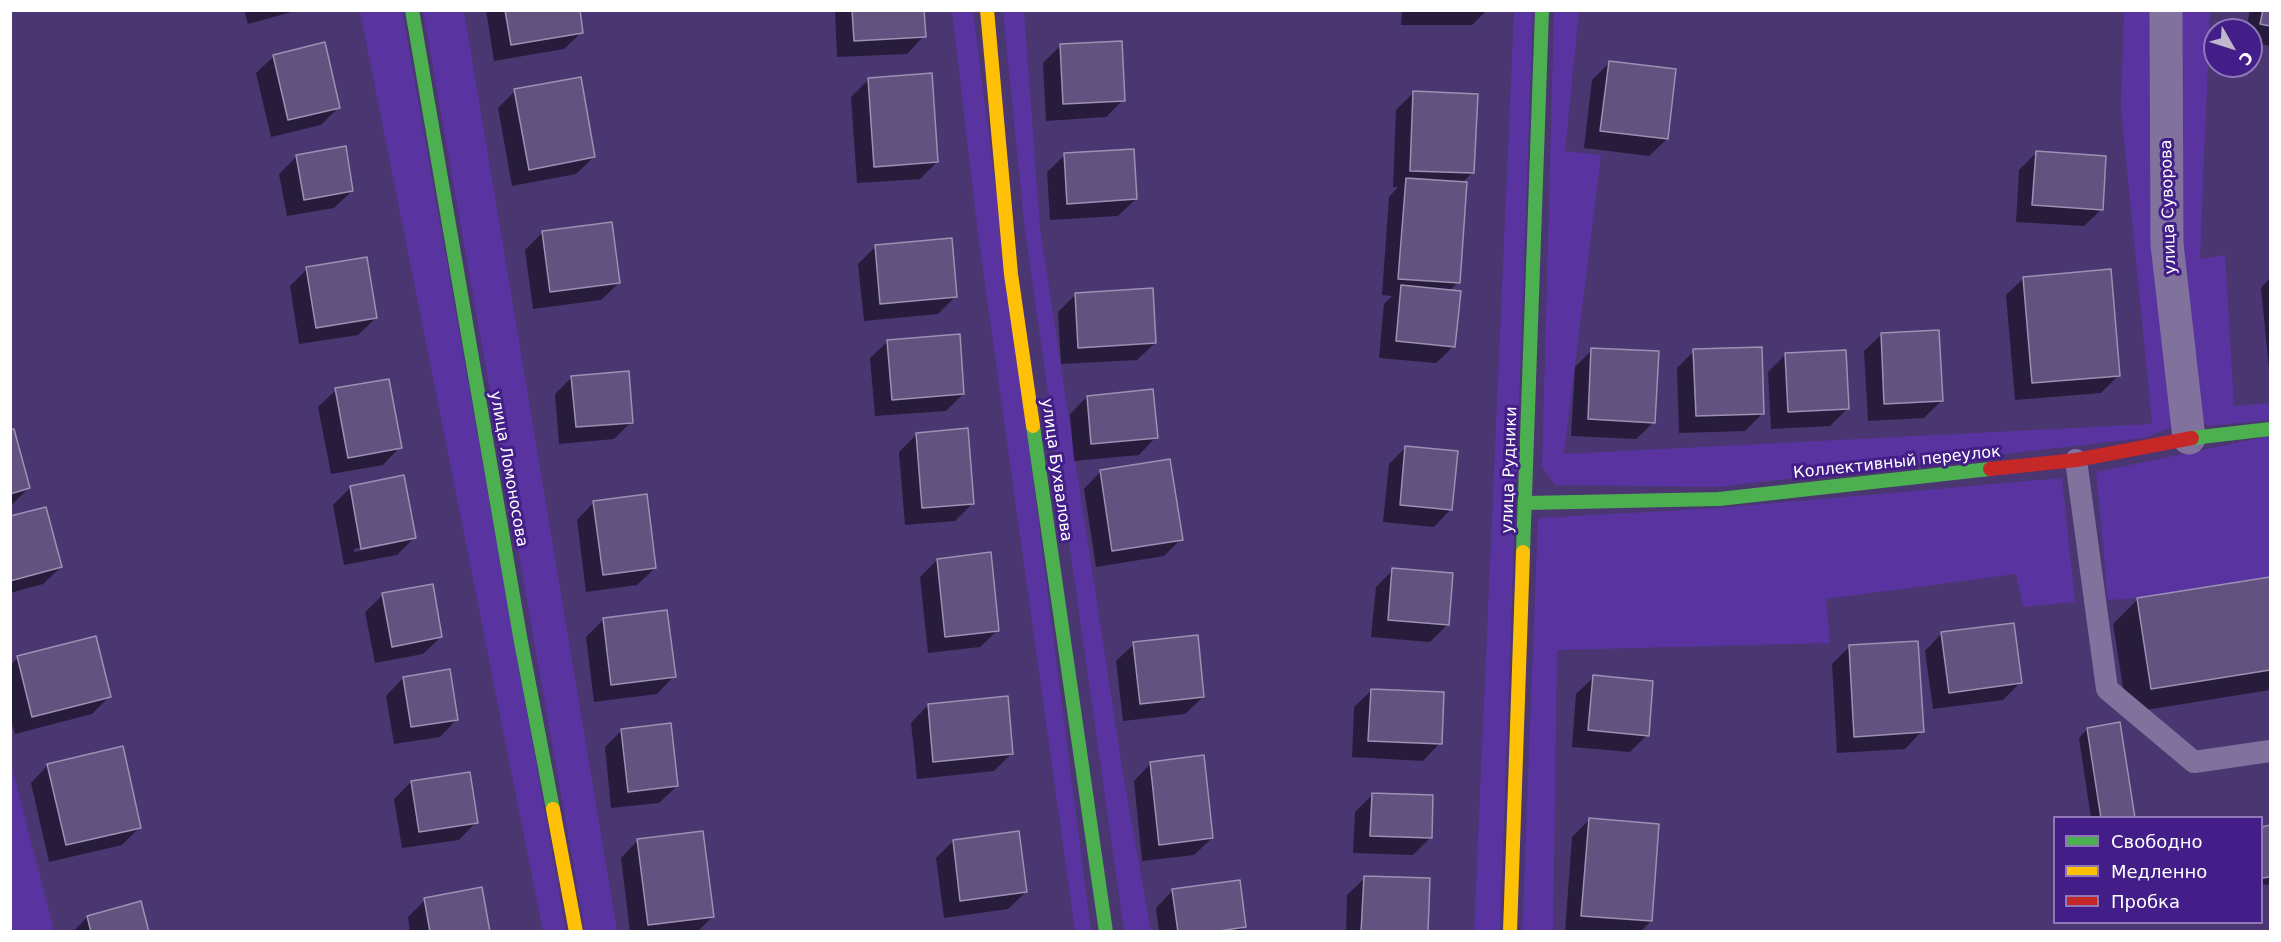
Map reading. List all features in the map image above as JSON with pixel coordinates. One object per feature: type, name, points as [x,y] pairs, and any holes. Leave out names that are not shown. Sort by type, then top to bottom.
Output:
[{"type":"street","name":"улица Ломоносова","points":[[412,10],[521,642],[576,932]]},
{"type":"street","name":"улица Бухвалова","points":[[987,10],[1011,274],[1106,932]]},
{"type":"street","name":"улица Рудники","points":[[1510,932],[1542,10]]},
{"type":"street","name":"улица Суворова","points":[[2166,10],[2167,244],[2189,438]]},
{"type":"street","name":"Коллективный переулок","points":[[1526,503],[1719,499],[2076,460],[2189,438],[2271,429]]},
{"type":"lane","points":[[2076,460],[2107,689],[2193,762],[2271,750]]},
{"type":"shaded area","points":[[360,11],[402,11],[566,931],[543,931]]},
{"type":"shaded area","points":[[423,11],[464,11],[617,931],[585,931]]},
{"type":"shaded area","points":[[952,11],[973,11],[1091,931],[1075,931],[978,234]]},
{"type":"shaded area","points":[[1003,11],[1024,11],[1040,228],[1123,774],[1151,931],[1124,931],[1024,223]]},
{"type":"shaded area","points":[[1514,11],[1533,11],[1500,931],[1474,932]]},
{"type":"shaded area","points":[[1554,11],[1579,11],[1565,151],[1601,155],[1564,454],[2152,424],[2121,108],[2124,11],[2154,11],[2175,426],[2144,438],[1717,487],[1555,485],[1542,467]]},
{"type":"shaded area","points":[[2177,11],[2210,11],[2210,18],[2203,18],[2203,78],[2207,78],[2200,259],[2225,255],[2234,406],[2270,403],[2270,420],[2208,426],[2198,417],[2177,244]]},
{"type":"shaded area","points":[[2270,436],[2270,577],[2137,598],[2108,600],[2096,472]]},
{"type":"shaded area","points":[[2062,478],[2075,602],[2023,607],[2016,574],[1826,599],[1830,643],[1557,650],[1553,931],[1522,932],[1538,518],[1719,508]]},
{"type":"shaded area","points":[[11,763],[54,931],[12,931]]},
{"type":"building","points":[[505,10],[580,10],[583,33],[511,45]]},
{"type":"building","points":[[852,10],[924,10],[926,37],[854,41]]},
{"type":"building","points":[[2263,10],[2270,10],[2270,26],[2263,25]]},
{"type":"building","points":[[1122,41],[1125,101],[1063,104],[1060,44]]},
{"type":"building","points":[[325,42],[340,108],[288,120],[273,55]]},
{"type":"building","points":[[1609,61],[1676,69],[1668,139],[1600,131]]},
{"type":"building","points":[[932,73],[938,162],[874,167],[868,78]]},
{"type":"building","points":[[581,77],[595,157],[529,170],[514,89]]},
{"type":"building","points":[[1413,91],[1478,94],[1474,173],[1410,171]]},
{"type":"building","points":[[346,146],[353,191],[304,200],[296,155]]},
{"type":"building","points":[[1134,149],[1137,199],[1067,204],[1064,153]]},
{"type":"building","points":[[2036,151],[2106,156],[2103,210],[2032,205]]},
{"type":"building","points":[[1406,178],[1467,182],[1460,283],[1398,279]]},
{"type":"building","points":[[612,222],[620,283],[550,292],[542,231]]},
{"type":"building","points":[[952,238],[957,297],[880,304],[875,245]]},
{"type":"building","points":[[367,257],[377,318],[316,328],[306,267]]},
{"type":"building","points":[[2111,269],[2120,376],[2032,383],[2023,277]]},
{"type":"building","points":[[1401,285],[1461,291],[1455,347],[1396,341]]},
{"type":"building","points":[[1153,288],[1156,343],[1078,348],[1075,293]]},
{"type":"building","points":[[1939,330],[1943,401],[1884,404],[1881,333]]},
{"type":"building","points":[[960,334],[964,394],[892,400],[887,340]]},
{"type":"building","points":[[1762,347],[1764,414],[1696,416],[1693,349]]},
{"type":"building","points":[[1591,348],[1659,351],[1655,423],[1588,419]]},
{"type":"building","points":[[1846,350],[1849,409],[1788,412],[1785,353]]},
{"type":"building","points":[[629,371],[633,423],[576,427],[571,376]]},
{"type":"building","points":[[389,379],[402,448],[348,458],[335,388]]},
{"type":"building","points":[[1153,389],[1158,438],[1091,444],[1087,396]]},
{"type":"building","points":[[968,428],[974,504],[922,508],[916,433]]},
{"type":"building","points":[[14,429],[30,488],[10,494],[10,430]]},
{"type":"building","points":[[1405,446],[1458,451],[1452,510],[1400,505]]},
{"type":"building","points":[[1170,459],[1183,540],[1112,551],[1100,470]]},
{"type":"building","points":[[404,475],[416,538],[361,549],[350,486]]},
{"type":"building","points":[[647,494],[656,568],[603,575],[593,501]]},
{"type":"building","points":[[46,507],[62,567],[10,581],[10,516]]},
{"type":"building","points":[[991,552],[999,631],[945,637],[937,559]]},
{"type":"building","points":[[1392,568],[1453,573],[1449,625],[1388,620]]},
{"type":"building","points":[[2270,577],[2270,670],[2151,689],[2137,598]]},
{"type":"building","points":[[433,584],[442,637],[392,647],[382,593]]},
{"type":"building","points":[[667,610],[676,677],[611,685],[603,618]]},
{"type":"building","points":[[2014,623],[2022,683],[1949,693],[1941,632]]},
{"type":"building","points":[[1198,635],[1204,697],[1140,704],[1133,642]]},
{"type":"building","points":[[96,636],[111,697],[32,717],[17,656]]},
{"type":"building","points":[[1918,641],[1924,732],[1854,737],[1849,645]]},
{"type":"building","points":[[450,669],[458,720],[411,727],[403,677]]},
{"type":"building","points":[[1593,675],[1653,681],[1649,736],[1588,730]]},
{"type":"building","points":[[1371,689],[1444,692],[1442,744],[1368,741]]},
{"type":"building","points":[[1008,696],[1013,754],[933,762],[928,704]]},
{"type":"building","points":[[2120,722],[2135,816],[2101,816],[2087,728]]},
{"type":"building","points":[[671,723],[678,786],[628,792],[621,729]]},
{"type":"building","points":[[123,746],[141,828],[66,845],[47,764]]},
{"type":"building","points":[[1204,755],[1213,838],[1159,845],[1150,762]]},
{"type":"building","points":[[470,772],[478,823],[419,832],[411,781]]},
{"type":"building","points":[[1372,793],[1433,795],[1432,838],[1370,836]]},
{"type":"building","points":[[1589,818],[1659,824],[1652,921],[1581,916]]},
{"type":"building","points":[[2270,825],[2270,877],[2263,878],[2263,827]]},
{"type":"building","points":[[703,831],[714,917],[648,925],[637,839]]},
{"type":"building","points":[[1019,831],[1027,892],[960,901],[953,840]]},
{"type":"building","points":[[1364,876],[1430,878],[1428,932],[1361,932]]},
{"type":"building","points":[[1240,880],[1246,927],[1212,932],[1178,932],[1172,889]]},
{"type":"building","points":[[482,887],[490,932],[430,932],[424,898]]},
{"type":"building","points":[[141,901],[149,932],[91,932],[87,916]]},
{"type":"traffic: fast","points":[[412,10],[521,642],[553,809]]},
{"type":"traffic: fast","points":[[1523,552],[1542,10]]},
{"type":"traffic: fast","points":[[1033,426],[1106,932]]},
{"type":"traffic: fast","points":[[2192,438],[2270,429]]},
{"type":"traffic: fast","points":[[1526,503],[1719,499],[1990,469]]},
{"type":"traffic: slow","points":[[987,10],[1011,274],[1033,426]]},
{"type":"traffic: slow","points":[[1510,932],[1523,552]]},
{"type":"traffic: slow","points":[[553,809],[576,932]]},
{"type":"traffic: jam","points":[[1990,469],[2076,460],[2192,438]]}]
